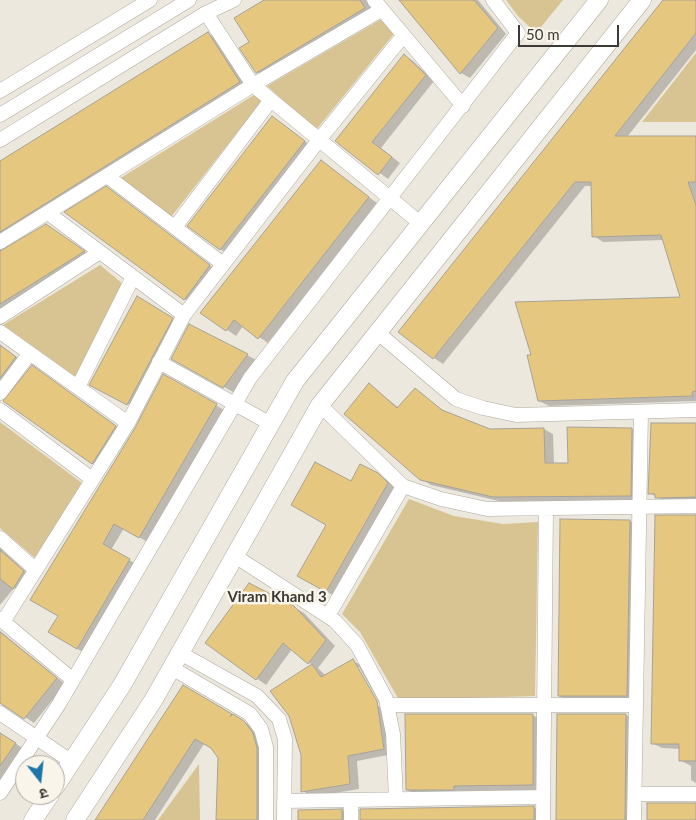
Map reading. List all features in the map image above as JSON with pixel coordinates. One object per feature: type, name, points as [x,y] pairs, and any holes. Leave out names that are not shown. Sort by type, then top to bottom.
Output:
[{"type":"street","points":[[0,91],[150,0]]},
{"type":"street","points":[[0,115],[189,0]]},
{"type":"street","points":[[0,140],[206,13],[234,0]]},
{"type":"street","points":[[0,793],[73,680],[250,378],[518,33],[493,0]]},
{"type":"street","points":[[65,772],[122,685],[296,380],[599,0]]},
{"type":"street","points":[[75,820],[154,699],[320,405],[642,0]]},
{"type":"street","points":[[0,242],[254,85],[377,5],[463,106]]},
{"type":"street","points":[[206,13],[254,85],[420,223]]},
{"type":"street","points":[[73,680],[2,621],[128,422],[184,315],[319,140],[403,36]]},
{"type":"street","points":[[175,228],[271,100]]},
{"type":"street","points":[[107,176],[223,264]]},
{"type":"street","points":[[48,213],[184,315]]},
{"type":"street","points":[[0,317],[100,252]]},
{"type":"street","points":[[78,387],[133,277]]},
{"type":"street","points":[[0,332],[128,422]]},
{"type":"street","points":[[378,333],[456,399],[483,408],[516,415],[696,410]]},
{"type":"street","points":[[0,393],[30,353]]},
{"type":"street","points":[[159,362],[271,424]]},
{"type":"street","points":[[320,405],[403,486],[441,499],[487,509],[696,506]]},
{"type":"street","points":[[0,410],[92,480]]},
{"type":"street","points":[[634,820],[641,412]]},
{"type":"street","points":[[328,616],[403,486]]},
{"type":"street","points":[[543,820],[546,509]]},
{"type":"street","points":[[0,538],[36,570]]},
{"type":"street","points":[[235,556],[335,621],[357,645],[388,706],[394,734],[396,799]]},
{"type":"street","points":[[176,660],[257,696],[279,720],[284,739],[284,820]]},
{"type":"street","points":[[176,660],[250,714],[261,729],[266,747],[266,820]]},
{"type":"street","points":[[388,706],[636,705]]},
{"type":"street","points":[[0,713],[72,762]]},
{"type":"street","points":[[635,794],[696,794]]},
{"type":"street","points":[[284,801],[544,796]]},
{"type":"street","points":[[351,800],[351,820]]},
{"type":"street","points":[[33,820],[43,805]]},
{"type":"shaded area","points":[[506,0],[563,0],[536,33],[518,16]]},
{"type":"shaded area","points":[[385,17],[397,30],[316,130],[267,86]]},
{"type":"shaded area","points":[[696,53],[696,122],[642,122]]},
{"type":"shaded area","points":[[254,95],[262,101],[171,217],[119,179]]},
{"type":"shaded area","points":[[100,265],[123,284],[75,377],[3,325]]},
{"type":"shaded area","points":[[0,422],[82,483],[35,558],[0,528]]},
{"type":"shaded area","points":[[409,499],[454,516],[503,524],[538,522],[535,696],[399,700],[360,632],[342,614]]},
{"type":"shaded area","points":[[199,764],[200,820],[158,820]]},
{"type":"building","points":[[264,0],[360,0],[365,8],[256,73],[239,48],[249,42],[234,18]]},
{"type":"building","points":[[399,0],[474,0],[498,28],[460,74]]},
{"type":"building","points":[[663,0],[696,0],[696,33],[615,136],[696,136],[696,182],[688,182],[696,205],[696,391],[692,392],[693,396],[538,401],[527,355],[531,355],[515,302],[680,297],[661,235],[592,237],[591,182],[575,182],[433,359],[398,332]]},
{"type":"building","points":[[208,32],[240,82],[0,232],[0,161]]},
{"type":"building","points":[[404,54],[426,75],[372,142],[392,157],[378,175],[335,141]]},
{"type":"building","points":[[272,116],[305,141],[220,250],[187,226]]},
{"type":"building","points":[[321,160],[369,197],[258,339],[234,320],[226,331],[200,313]]},
{"type":"building","points":[[106,186],[210,265],[184,300],[64,212]]},
{"type":"building","points":[[46,224],[85,251],[0,304],[0,251]]},
{"type":"building","points":[[137,296],[173,318],[127,405],[89,385]]},
{"type":"building","points":[[189,324],[248,354],[223,388],[171,359]]},
{"type":"building","points":[[0,345],[16,357],[0,378]]},
{"type":"building","points":[[32,365],[116,426],[92,464],[3,401]]},
{"type":"building","points":[[163,374],[217,404],[139,538],[114,524],[103,544],[130,559],[77,649],[48,632],[58,616],[30,600],[135,428]]},
{"type":"building","points":[[369,383],[397,408],[415,388],[442,410],[490,429],[544,428],[545,463],[568,463],[567,427],[632,428],[631,496],[493,497],[420,480],[344,414]]},
{"type":"building","points":[[651,423],[696,423],[696,497],[655,498],[655,494],[648,494]]},
{"type":"building","points":[[315,462],[351,481],[360,464],[378,473],[388,483],[326,592],[297,576],[326,525],[291,505]]},
{"type":"building","points":[[655,515],[696,515],[696,761],[679,761],[679,744],[651,744]]},
{"type":"building","points":[[560,519],[630,520],[627,696],[558,696]]},
{"type":"building","points":[[0,550],[24,571],[13,589],[0,579]]},
{"type":"building","points":[[249,583],[294,606],[326,640],[308,664],[283,643],[256,680],[205,643]]},
{"type":"building","points":[[0,632],[57,678],[24,719],[0,703]]},
{"type":"building","points":[[353,659],[377,701],[384,749],[348,756],[350,784],[301,792],[301,755],[289,716],[270,691],[312,664],[321,677]]},
{"type":"building","points":[[183,685],[232,714],[230,717],[233,714],[244,721],[253,733],[257,748],[257,820],[216,820],[218,758],[211,748],[195,739],[143,820],[95,820]]},
{"type":"building","points":[[405,714],[533,714],[533,785],[454,786],[454,790],[406,790]]},
{"type":"building","points":[[557,714],[626,714],[625,820],[556,820]]},
{"type":"building","points":[[0,733],[16,743],[0,766]]},
{"type":"building","points":[[647,803],[696,803],[696,820],[647,820]]},
{"type":"building","points":[[534,806],[534,820],[360,820],[360,809]]},
{"type":"building","points":[[342,809],[342,820],[298,820],[298,810]]},
{"type":"district","name":"Viram Khand 3","points":[[277,597]]}]
